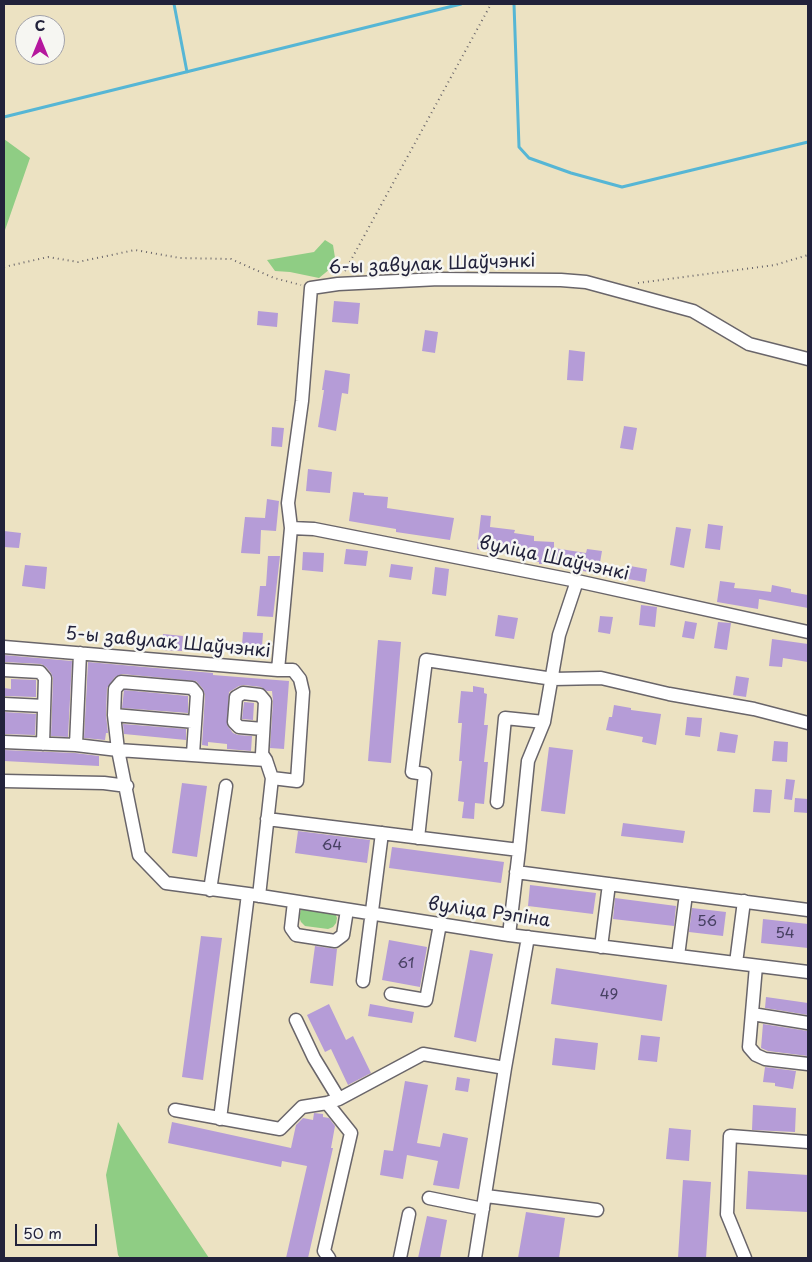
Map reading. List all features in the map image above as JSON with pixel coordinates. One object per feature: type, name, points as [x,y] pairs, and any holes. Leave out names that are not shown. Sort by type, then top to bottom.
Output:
[{"type":"street","name":"6-ы завулак Шаўчэнкі","points":[[291,528],[288,503],[302,400],[310,288],[338,284],[439,279],[586,282],[693,311],[749,344],[808,359]]},
{"type":"street","name":"вуліца Шаўчэнкі","points":[[291,528],[324,531],[577,581],[808,632]]},
{"type":"street","name":"5-ы завулак Шаўчэнкі","points":[[4,647],[278,670],[291,528]]},
{"type":"street","points":[[509,935],[528,761],[544,722],[553,679],[559,635],[577,581]]},
{"type":"street","points":[[76,745],[80,653]]},
{"type":"street","points":[[418,838],[425,774],[412,772],[426,660],[553,679],[601,678],[670,694],[754,709],[808,723]]},
{"type":"street","points":[[4,670],[40,672],[45,678],[44,744]]},
{"type":"street","points":[[272,778],[298,781],[302,702],[300,679],[293,670],[278,670]]},
{"type":"street","points":[[4,780],[104,783],[126,786],[118,750],[114,715],[115,689],[120,682],[192,688],[197,694],[193,754]]},
{"type":"street","points":[[4,704],[44,706]]},
{"type":"street","points":[[114,715],[195,722]]},
{"type":"street","points":[[497,802],[505,718],[544,722]]},
{"type":"street","points":[[220,1119],[272,778],[262,754],[263,729]]},
{"type":"street","points":[[4,742],[76,745],[118,750],[266,760]]},
{"type":"street","name":"вуліца Рэпіна","points":[[126,786],[139,855],[166,883],[509,935],[808,972]]},
{"type":"street","points":[[210,890],[226,786]]},
{"type":"street","points":[[267,819],[519,850]]},
{"type":"street","points":[[363,981],[382,832]]},
{"type":"street","points":[[516,872],[808,910]]},
{"type":"street","points":[[601,946],[609,884]]},
{"type":"street","points":[[678,956],[686,894]]},
{"type":"street","points":[[294,902],[291,928],[296,936],[335,941],[343,935],[347,910]]},
{"type":"street","points":[[736,964],[744,902]]},
{"type":"street","points":[[391,994],[426,1000],[440,924]]},
{"type":"street","points":[[475,1258],[528,937]]},
{"type":"street","points":[[756,966],[749,1047],[756,1055],[765,1058],[808,1064]]},
{"type":"street","points":[[752,1014],[808,1022]]},
{"type":"street","points":[[296,1020],[333,1101],[351,1133],[324,1251],[329,1258]]},
{"type":"street","points":[[175,1110],[280,1129],[302,1106],[333,1101],[423,1054],[505,1068]]},
{"type":"street","points":[[745,1258],[727,1214],[730,1136],[808,1142]]},
{"type":"street","points":[[486,1196],[597,1210]]},
{"type":"street","points":[[429,1198],[484,1209]]},
{"type":"street","points":[[400,1258],[409,1214]]},
{"type":"path","points":[[338,284],[491,5]]},
{"type":"path","points":[[4,267],[48,257],[78,262],[135,250],[180,258],[231,259],[274,278],[310,288]]},
{"type":"path","points":[[632,284],[775,265],[808,255]]},
{"type":"green space","points":[[4,139],[30,158],[4,233]]},
{"type":"green space","points":[[325,240],[333,245],[336,264],[319,278],[275,271],[267,260],[314,252]]},
{"type":"green space","points":[[306,907],[335,913],[336,923],[328,929],[305,926],[299,917],[301,910]]},
{"type":"green space","points":[[118,1122],[209,1258],[120,1258],[106,1175]]},
{"type":"building","points":[[334,301],[360,303],[358,324],[332,322]]},
{"type":"building","points":[[258,311],[278,313],[277,327],[257,325]]},
{"type":"building","points":[[425,330],[438,332],[435,353],[422,351]]},
{"type":"building","points":[[569,350],[585,352],[583,381],[567,380]]},
{"type":"building","points":[[325,370],[350,374],[348,394],[342,393],[336,431],[318,427]]},
{"type":"building","points":[[624,426],[637,428],[633,450],[620,448]]},
{"type":"building","points":[[272,427],[284,428],[282,447],[271,446]]},
{"type":"building","points":[[308,469],[332,472],[330,493],[306,491]]},
{"type":"building","points":[[353,492],[388,497],[387,508],[454,518],[450,540],[396,532],[396,529],[349,521]]},
{"type":"building","points":[[267,499],[279,501],[276,531],[261,530],[260,554],[241,553],[245,517],[265,518]]},
{"type":"building","points":[[481,515],[491,516],[490,527],[515,530],[514,533],[534,536],[534,541],[554,542],[554,548],[586,553],[587,549],[602,551],[598,574],[583,571],[583,569],[539,564],[539,562],[518,559],[518,556],[477,549]]},
{"type":"building","points":[[708,524],[723,526],[720,550],[705,548]]},
{"type":"building","points":[[676,527],[691,529],[684,568],[670,565]]},
{"type":"building","points":[[4,531],[21,533],[19,548],[4,547]]},
{"type":"building","points":[[346,549],[368,551],[366,566],[344,564]]},
{"type":"building","points":[[303,552],[324,553],[323,572],[302,570]]},
{"type":"building","points":[[268,556],[280,556],[273,617],[257,616],[260,586],[266,586]]},
{"type":"building","points":[[391,564],[413,567],[411,580],[389,577]]},
{"type":"building","points":[[25,565],[47,567],[45,589],[22,586]]},
{"type":"building","points":[[630,566],[647,569],[645,582],[628,579]]},
{"type":"building","points":[[435,567],[449,569],[446,596],[432,594]]},
{"type":"building","points":[[720,581],[735,583],[734,588],[771,592],[772,585],[791,589],[791,592],[808,595],[808,608],[759,599],[758,609],[717,602]]},
{"type":"building","points":[[641,605],[657,607],[655,627],[639,625]]},
{"type":"building","points":[[498,615],[518,618],[514,639],[495,636]]},
{"type":"building","points":[[600,616],[613,617],[610,634],[598,632]]},
{"type":"building","points":[[685,621],[697,623],[694,639],[682,637]]},
{"type":"building","points":[[718,622],[731,623],[727,650],[714,648]]},
{"type":"building","points":[[243,632],[263,633],[262,647],[242,645]]},
{"type":"building","points":[[163,634],[183,636],[182,651],[162,650]]},
{"type":"building","points":[[772,639],[808,644],[808,662],[783,658],[782,667],[769,666]]},
{"type":"building","points":[[378,640],[401,642],[391,763],[368,761]]},
{"type":"building","points":[[4,655],[72,661],[68,737],[51,736],[53,678],[51,673],[41,664],[4,662]]},
{"type":"building","points":[[88,662],[289,681],[284,749],[270,748],[272,691],[267,691],[261,687],[244,685],[229,692],[227,725],[233,733],[252,736],[251,751],[227,749],[227,744],[208,742],[208,746],[202,745],[205,695],[203,689],[196,681],[122,674],[115,677],[107,688],[106,715],[108,733],[106,733],[105,740],[84,738]]},
{"type":"building","points":[[736,676],[749,678],[746,697],[733,695]]},
{"type":"building","points":[[11,679],[36,680],[36,697],[4,696],[4,688],[11,689]]},
{"type":"building","points":[[473,686],[484,688],[484,693],[487,694],[484,725],[488,725],[484,762],[488,762],[484,804],[475,803],[474,819],[462,818],[464,802],[458,801],[462,761],[459,761],[462,723],[458,723],[461,691],[473,692]]},
{"type":"building","points":[[124,690],[188,696],[188,713],[122,708]]},
{"type":"building","points":[[244,702],[254,703],[253,720],[242,719]]},
{"type":"building","points":[[614,705],[631,708],[631,710],[661,714],[656,745],[642,742],[643,737],[606,730],[609,717],[612,717]]},
{"type":"building","points":[[4,712],[36,714],[35,735],[4,734]]},
{"type":"building","points":[[687,717],[702,718],[700,737],[685,735]]},
{"type":"building","points":[[123,724],[186,729],[186,740],[124,734]]},
{"type":"building","points":[[720,732],[738,735],[735,753],[717,751]]},
{"type":"building","points":[[774,741],[788,742],[787,762],[772,761]]},
{"type":"building","points":[[549,747],[573,750],[565,814],[541,811]]},
{"type":"building","points":[[4,750],[99,756],[99,766],[4,761]]},
{"type":"building","points":[[786,779],[795,780],[792,800],[784,799]]},
{"type":"building","points":[[182,783],[207,786],[197,857],[172,853]]},
{"type":"building","points":[[755,789],[772,790],[770,813],[753,812]]},
{"type":"building","points":[[795,798],[808,799],[808,813],[794,812]]},
{"type":"building","points":[[623,823],[685,831],[683,843],[621,836]]},
{"type":"building","points":[[298,831],[370,840],[367,863],[295,853]]},
{"type":"building","points":[[392,847],[504,862],[501,883],[389,868]]},
{"type":"building","points":[[530,885],[596,893],[593,914],[528,906]]},
{"type":"building","points":[[615,898],[676,906],[674,926],[613,919]]},
{"type":"building","points":[[692,908],[726,912],[723,936],[689,932]]},
{"type":"building","points":[[763,919],[808,924],[808,948],[761,943]]},
{"type":"building","points":[[201,936],[222,938],[203,1080],[182,1077]]},
{"type":"building","points":[[389,940],[427,947],[420,987],[382,980]]},
{"type":"building","points":[[315,946],[337,949],[333,986],[310,983]]},
{"type":"building","points":[[470,950],[493,954],[476,1042],[454,1037]]},
{"type":"building","points":[[556,968],[667,985],[662,1021],[551,1004]]},
{"type":"building","points":[[766,997],[808,1003],[808,1015],[765,1008]]},
{"type":"building","points":[[329,1004],[346,1040],[353,1036],[371,1073],[348,1085],[331,1049],[325,1052],[307,1015]]},
{"type":"building","points":[[370,1004],[414,1012],[412,1023],[368,1016]]},
{"type":"building","points":[[763,1024],[808,1031],[808,1056],[768,1051],[761,1048]]},
{"type":"building","points":[[641,1035],[660,1037],[657,1062],[638,1060]]},
{"type":"building","points":[[555,1038],[598,1043],[595,1070],[552,1065]]},
{"type":"building","points":[[765,1067],[796,1071],[793,1089],[775,1086],[775,1083],[763,1082]]},
{"type":"building","points":[[457,1077],[470,1079],[468,1092],[455,1090]]},
{"type":"building","points":[[405,1081],[428,1085],[417,1143],[440,1147],[443,1133],[468,1138],[459,1189],[433,1185],[438,1161],[407,1155],[403,1179],[380,1175],[384,1150],[393,1151]]},
{"type":"building","points":[[753,1105],[796,1108],[795,1132],[752,1130]]},
{"type":"building","points":[[314,1113],[323,1114],[323,1117],[329,1118],[335,1126],[331,1148],[333,1148],[308,1258],[286,1258],[307,1166],[282,1161],[281,1167],[168,1143],[172,1122],[291,1148],[296,1125],[303,1118],[313,1120]]},
{"type":"building","points":[[669,1128],[691,1130],[689,1161],[666,1159]]},
{"type":"building","points":[[748,1171],[808,1175],[808,1212],[746,1209]]},
{"type":"building","points":[[683,1180],[711,1182],[706,1258],[678,1258]]},
{"type":"building","points":[[526,1212],[565,1218],[559,1258],[518,1258]]},
{"type":"building","points":[[427,1216],[447,1220],[440,1258],[418,1258]]},
{"type":"waterway","points":[[174,4],[187,72]]},
{"type":"waterway","points":[[4,117],[461,4]]},
{"type":"waterway","points":[[514,4],[519,147],[529,158],[571,173],[622,187],[808,142]]}]
